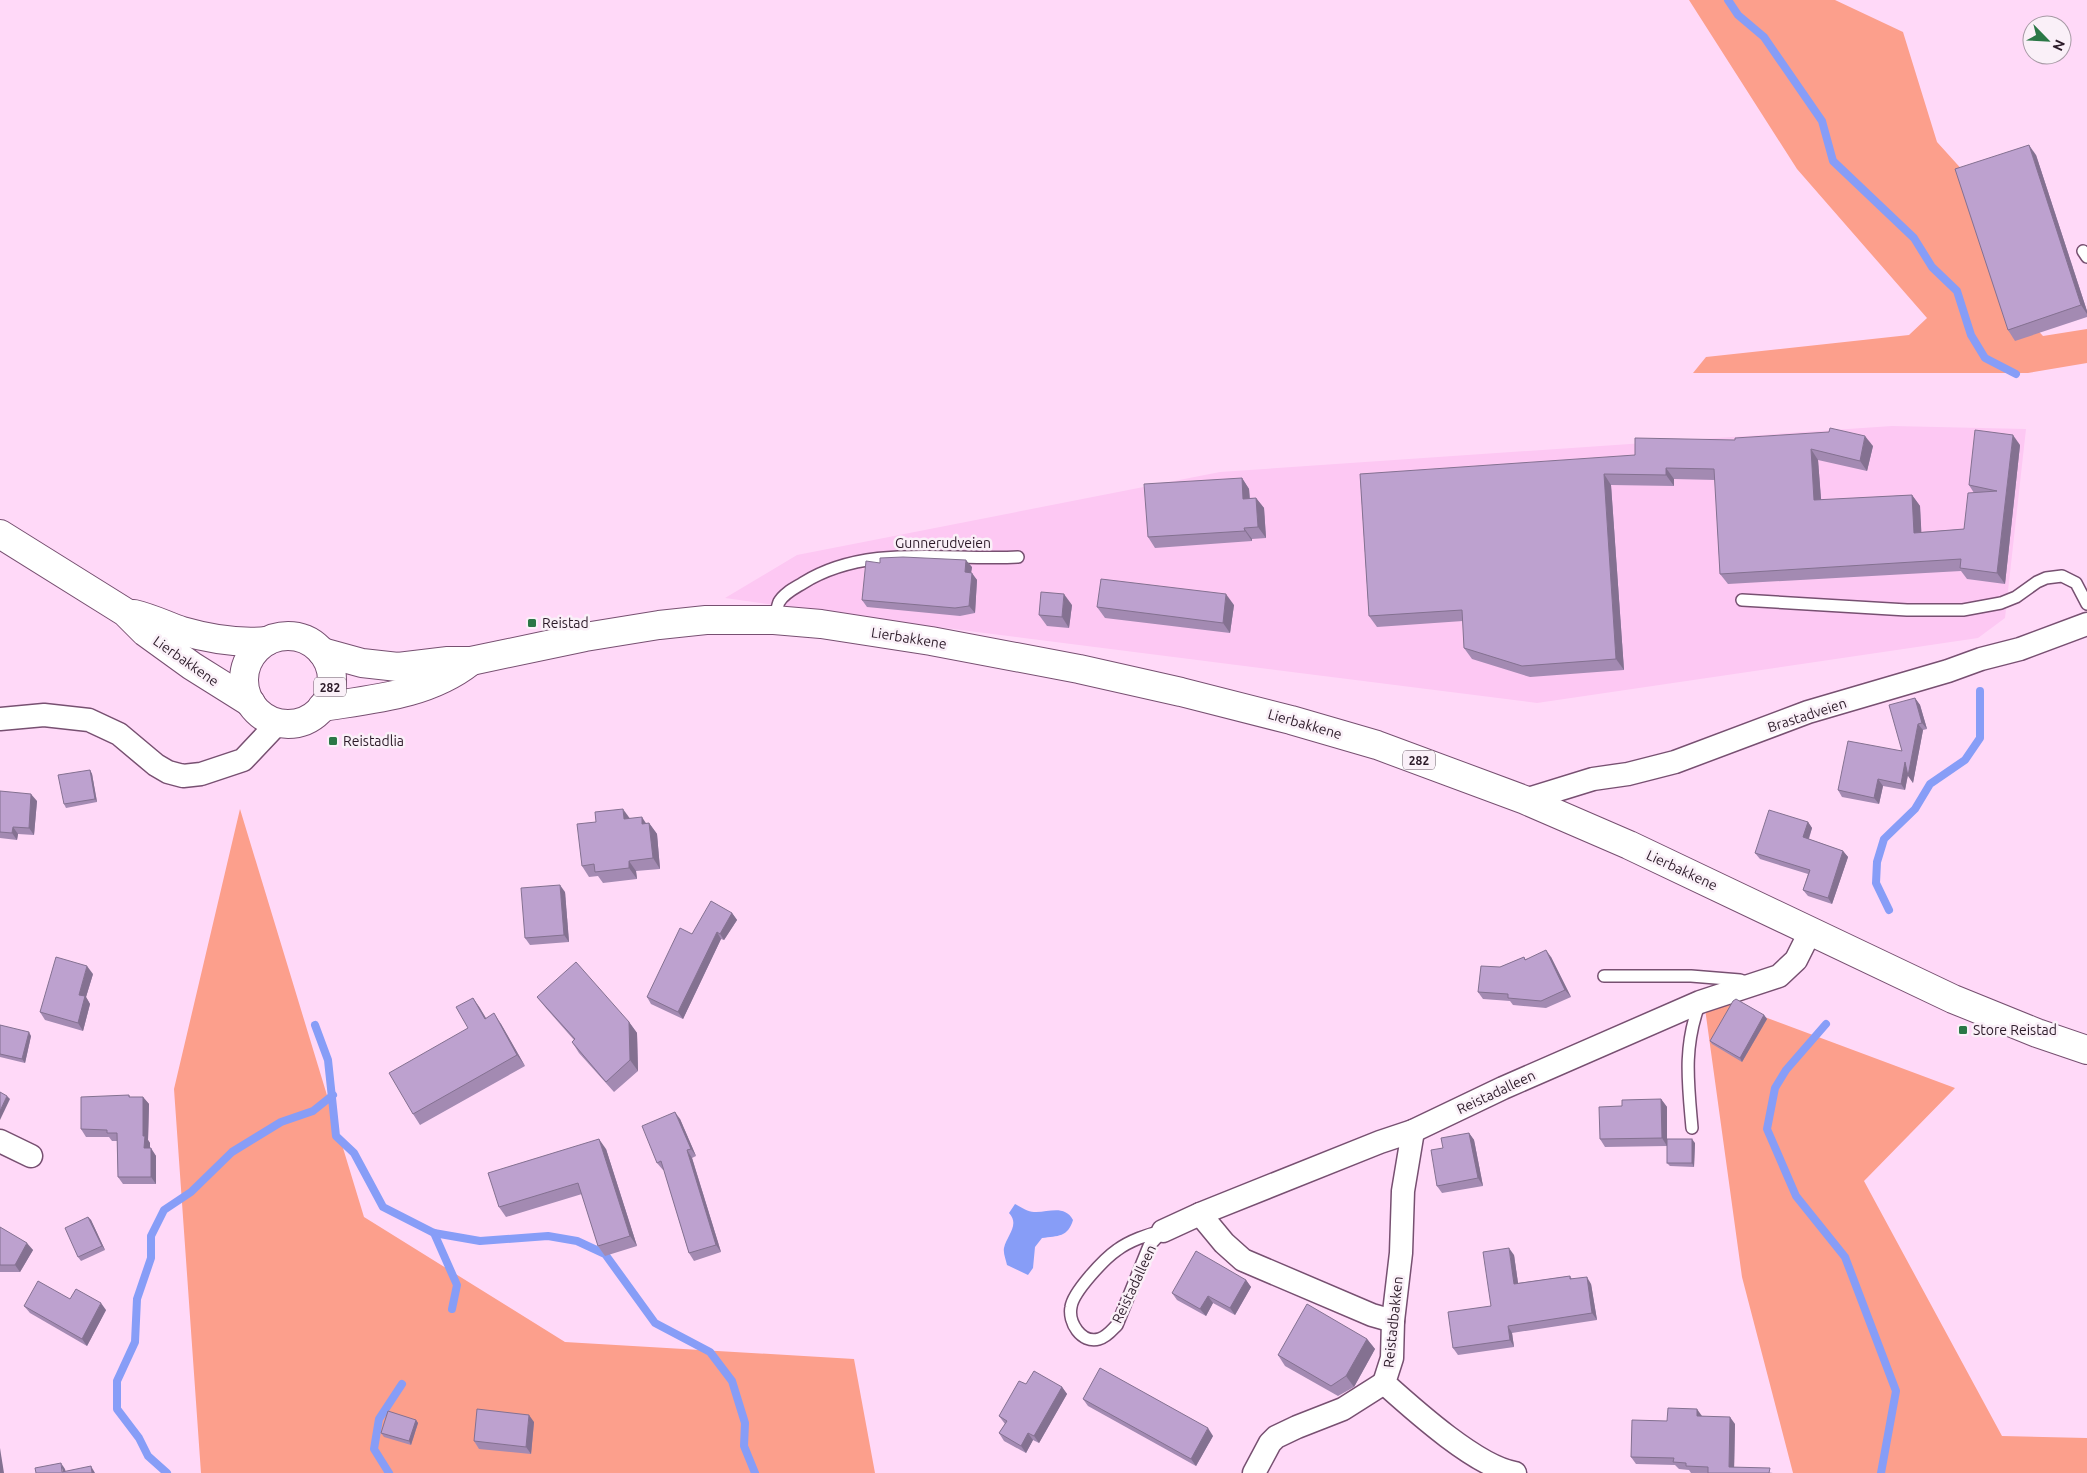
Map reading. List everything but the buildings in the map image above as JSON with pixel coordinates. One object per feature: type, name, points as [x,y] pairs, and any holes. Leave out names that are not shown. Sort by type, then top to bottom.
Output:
[{"type":"main road","name":"Lierbakkene","points":[[0,534],[125,612],[145,632],[176,655],[251,704]]},
{"type":"main road","name":"Lierbakkene","points":[[125,612],[151,618],[180,630],[215,640],[250,643],[266,642]]},
{"type":"main road","name":"Lierbakkene","points":[[322,652],[362,663],[398,667],[448,661],[471,661],[584,637],[659,625],[706,620],[774,620],[821,624],[931,641],[1079,669],[1181,692],[1292,720],[1377,745],[1525,800],[1637,848],[1953,999],[2037,1033],[2087,1050]]},
{"type":"main road","name":"282","points":[[251,704],[263,716],[278,723],[294,723],[315,715],[330,693],[331,668],[322,652],[309,641],[294,636],[277,637],[266,642]]},
{"type":"main road","points":[[251,704],[244,684],[245,672],[254,650],[266,642]]},
{"type":"main road","name":"Lierbakkene","points":[[322,707],[411,691],[454,675],[471,661]]},
{"type":"street","name":"Brastadveien","points":[[1525,800],[1593,779],[1628,774],[1676,762],[1808,712],[1948,671],[1981,659],[2020,649],[2087,624]]},
{"type":"street","points":[[0,719],[44,715],[89,720],[119,734],[156,765],[168,772],[183,776],[200,774],[243,760],[278,723]]},
{"type":"street","name":"Reistadalleen","points":[[1163,1231],[1200,1214],[1413,1131],[1503,1088],[1700,1002],[1779,976],[1796,960],[1810,932]]},
{"type":"street","name":"Reistadbakken","points":[[1413,1131],[1403,1191],[1401,1253],[1393,1321],[1392,1358],[1384,1383],[1420,1415],[1460,1444],[1496,1467],[1515,1473]]},
{"type":"street","points":[[0,1141],[31,1156]]},
{"type":"street","points":[[1200,1214],[1224,1243],[1243,1260],[1372,1315],[1393,1321]]},
{"type":"street","points":[[1254,1473],[1270,1443],[1276,1437],[1297,1426],[1343,1410],[1384,1383]]},
{"type":"lane","name":"Gunnerudveien","points":[[774,620],[780,601],[789,592],[822,572],[848,563],[926,555],[1018,557]]},
{"type":"lane","points":[[1742,600],[1907,610],[1963,610],[2001,603],[2016,598],[2037,582],[2046,578],[2062,576],[2076,583],[2087,604]]},
{"type":"lane","points":[[1604,976],[1691,976],[1740,980],[1752,985]]},
{"type":"lane","points":[[1692,1128],[1687,1060],[1692,1025],[1700,1002]]},
{"type":"lane","name":"Reistadalleen","points":[[1163,1231],[1149,1246],[1127,1302],[1113,1330],[1098,1340],[1085,1338],[1076,1330],[1071,1318],[1071,1306],[1076,1295],[1091,1276],[1117,1250],[1151,1234],[1163,1231]]},
{"type":"shaded area","points":[[1689,0],[1835,0],[1903,32],[1937,142],[1994,205],[2018,309],[2043,336],[2087,329],[2087,363],[2028,373],[1693,373],[1706,357],[1909,335],[1927,318],[1797,169]]},
{"type":"shaded area","points":[[1892,426],[2026,429],[2005,618],[1978,638],[1537,703],[859,617],[725,598],[797,555],[1220,472]]},
{"type":"shaded area","points":[[240,809],[364,1217],[565,1342],[854,1359],[875,1473],[201,1473],[174,1089]]},
{"type":"shaded area","points":[[1703,994],[1955,1088],[1864,1181],[2002,1436],[2087,1438],[2087,1473],[1793,1473],[1742,1277]]},
{"type":"water","points":[[1015,1204],[1032,1212],[1055,1210],[1065,1212],[1073,1220],[1071,1226],[1062,1235],[1042,1238],[1035,1247],[1033,1268],[1028,1275],[1007,1265],[1004,1254],[1004,1248],[1013,1226],[1012,1217],[1009,1213]]},
{"type":"waterway","points":[[1728,0],[1738,15],[1764,37],[1822,121],[1833,161],[1914,238],[1932,267],[1957,291],[1971,335],[1985,358],[2016,374]]},
{"type":"waterway","points":[[1889,910],[1876,883],[1877,862],[1884,839],[1915,809],[1930,784],[1965,760],[1980,738],[1980,691]]},
{"type":"waterway","points":[[1826,1024],[1786,1070],[1775,1088],[1767,1129],[1796,1196],[1845,1257],[1896,1391],[1881,1473]]},
{"type":"waterway","points":[[315,1025],[328,1060],[336,1136],[354,1153],[383,1207],[434,1233],[480,1241],[548,1236],[577,1241],[605,1254],[655,1323],[710,1352],[732,1381],[745,1423],[744,1446],[755,1473]]},
{"type":"waterway","points":[[167,1473],[148,1456],[139,1438],[117,1409],[117,1381],[135,1342],[137,1299],[151,1258],[151,1236],[164,1210],[191,1192],[232,1152],[281,1122],[313,1111],[333,1095]]},
{"type":"waterway","points":[[434,1233],[457,1285],[452,1309]]},
{"type":"waterway","points":[[389,1473],[374,1449],[379,1419],[402,1384]]},
{"type":"place","name":"Reistad","points":[[532,623]]},
{"type":"place","name":"Reistadlia","points":[[333,741]]},
{"type":"place","name":"Store Reistad","points":[[1963,1030]]}]
